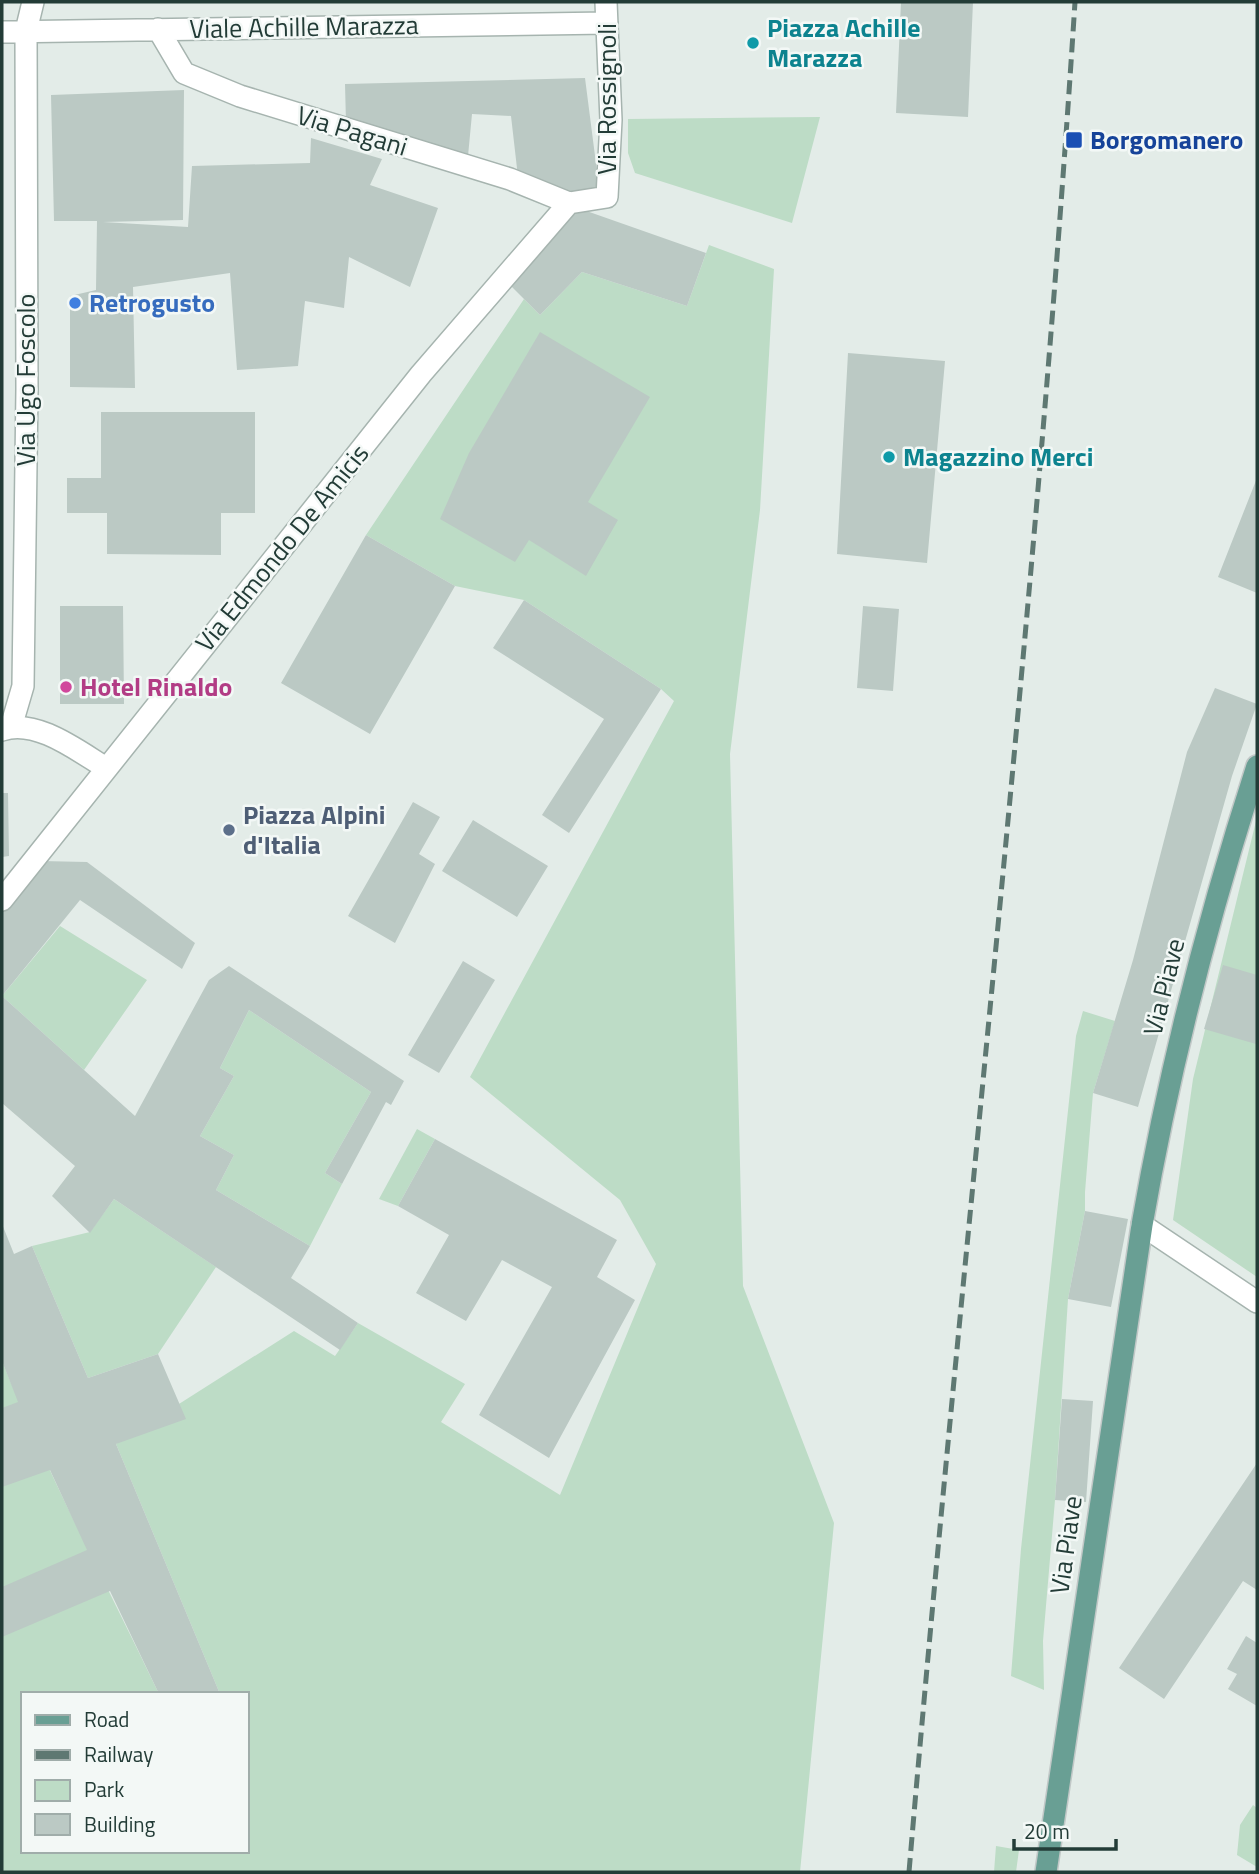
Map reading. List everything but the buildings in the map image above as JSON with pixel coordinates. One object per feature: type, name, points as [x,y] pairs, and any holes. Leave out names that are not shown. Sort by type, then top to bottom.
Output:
[{"type":"main road","name":"Via Piave","points":[[1046,1872],[1159,1123],[1191,990],[1232,842],[1257,766]]},
{"type":"street","name":"Via Ugo Foscolo","points":[[7,728],[23,686],[27,389],[26,31],[33,2]]},
{"type":"street","name":"Viale Achille Marazza","points":[[2,32],[158,29],[607,12]]},
{"type":"street","name":"Via Rossignoli","points":[[569,203],[607,197],[611,120],[607,12]]},
{"type":"street","name":"Via Pagani","points":[[158,29],[184,74],[240,96],[510,179],[569,203]]},
{"type":"street","name":"Via Edmondo De Amicis","points":[[2,900],[421,374],[569,203]]},
{"type":"street","points":[[7,728],[48,733],[106,768]]},
{"type":"street","points":[[1142,1225],[1257,1302]]},
{"type":"green space","points":[[820,117],[792,223],[635,173],[628,153],[628,119]]},
{"type":"green space","points":[[709,245],[774,269],[760,510],[730,754],[743,1286],[834,1523],[800,1872],[2,1872],[2,1361],[58,1487],[158,1692],[21,1692],[21,1853],[248,1853],[248,1692],[219,1692],[116,1444],[294,1331],[335,1356],[358,1323],[465,1384],[441,1422],[560,1495],[656,1264],[620,1200],[470,1077],[674,701],[661,689],[524,600],[455,586],[366,535],[524,299],[540,315],[582,272],[687,306]]},
{"type":"green space","points":[[1257,817],[1257,1277],[1173,1220],[1193,1079]]},
{"type":"green space","points":[[60,926],[147,980],[84,1070],[2,996]]},
{"type":"green space","points":[[249,1010],[371,1092],[325,1173],[342,1184],[310,1246],[216,1190],[234,1155],[200,1136],[234,1076],[220,1068]]},
{"type":"green space","points":[[1083,1011],[1115,1021],[1093,1093],[1085,1211],[1068,1299],[1043,1641],[1044,1690],[1011,1676],[1021,1549],[1076,1036]]},
{"type":"green space","points":[[417,1129],[435,1139],[398,1206],[379,1199]]},
{"type":"green space","points":[[114,1199],[216,1267],[158,1354],[88,1378],[32,1246],[90,1232]]},
{"type":"green space","points":[[1253,1805],[1257,1808],[1257,1867],[1237,1855],[1240,1825]]},
{"type":"green space","points":[[996,1846],[1019,1850],[1016,1872],[994,1872]]},
{"type":"railway","points":[[909,1872],[1040,470],[1075,2]]},
{"type":"place","name":"Piazza Achille Marazza","points":[[753,43]]},
{"type":"place","name":"Borgomanero","points":[[1074,140]]},
{"type":"place","name":"Retrogusto","points":[[75,303]]},
{"type":"place","name":"Magazzino Merci","points":[[889,457]]},
{"type":"place","name":"Hotel Rinaldo","points":[[66,687]]},
{"type":"place","name":"Piazza Alpini d'Italia","points":[[229,830]]}]
